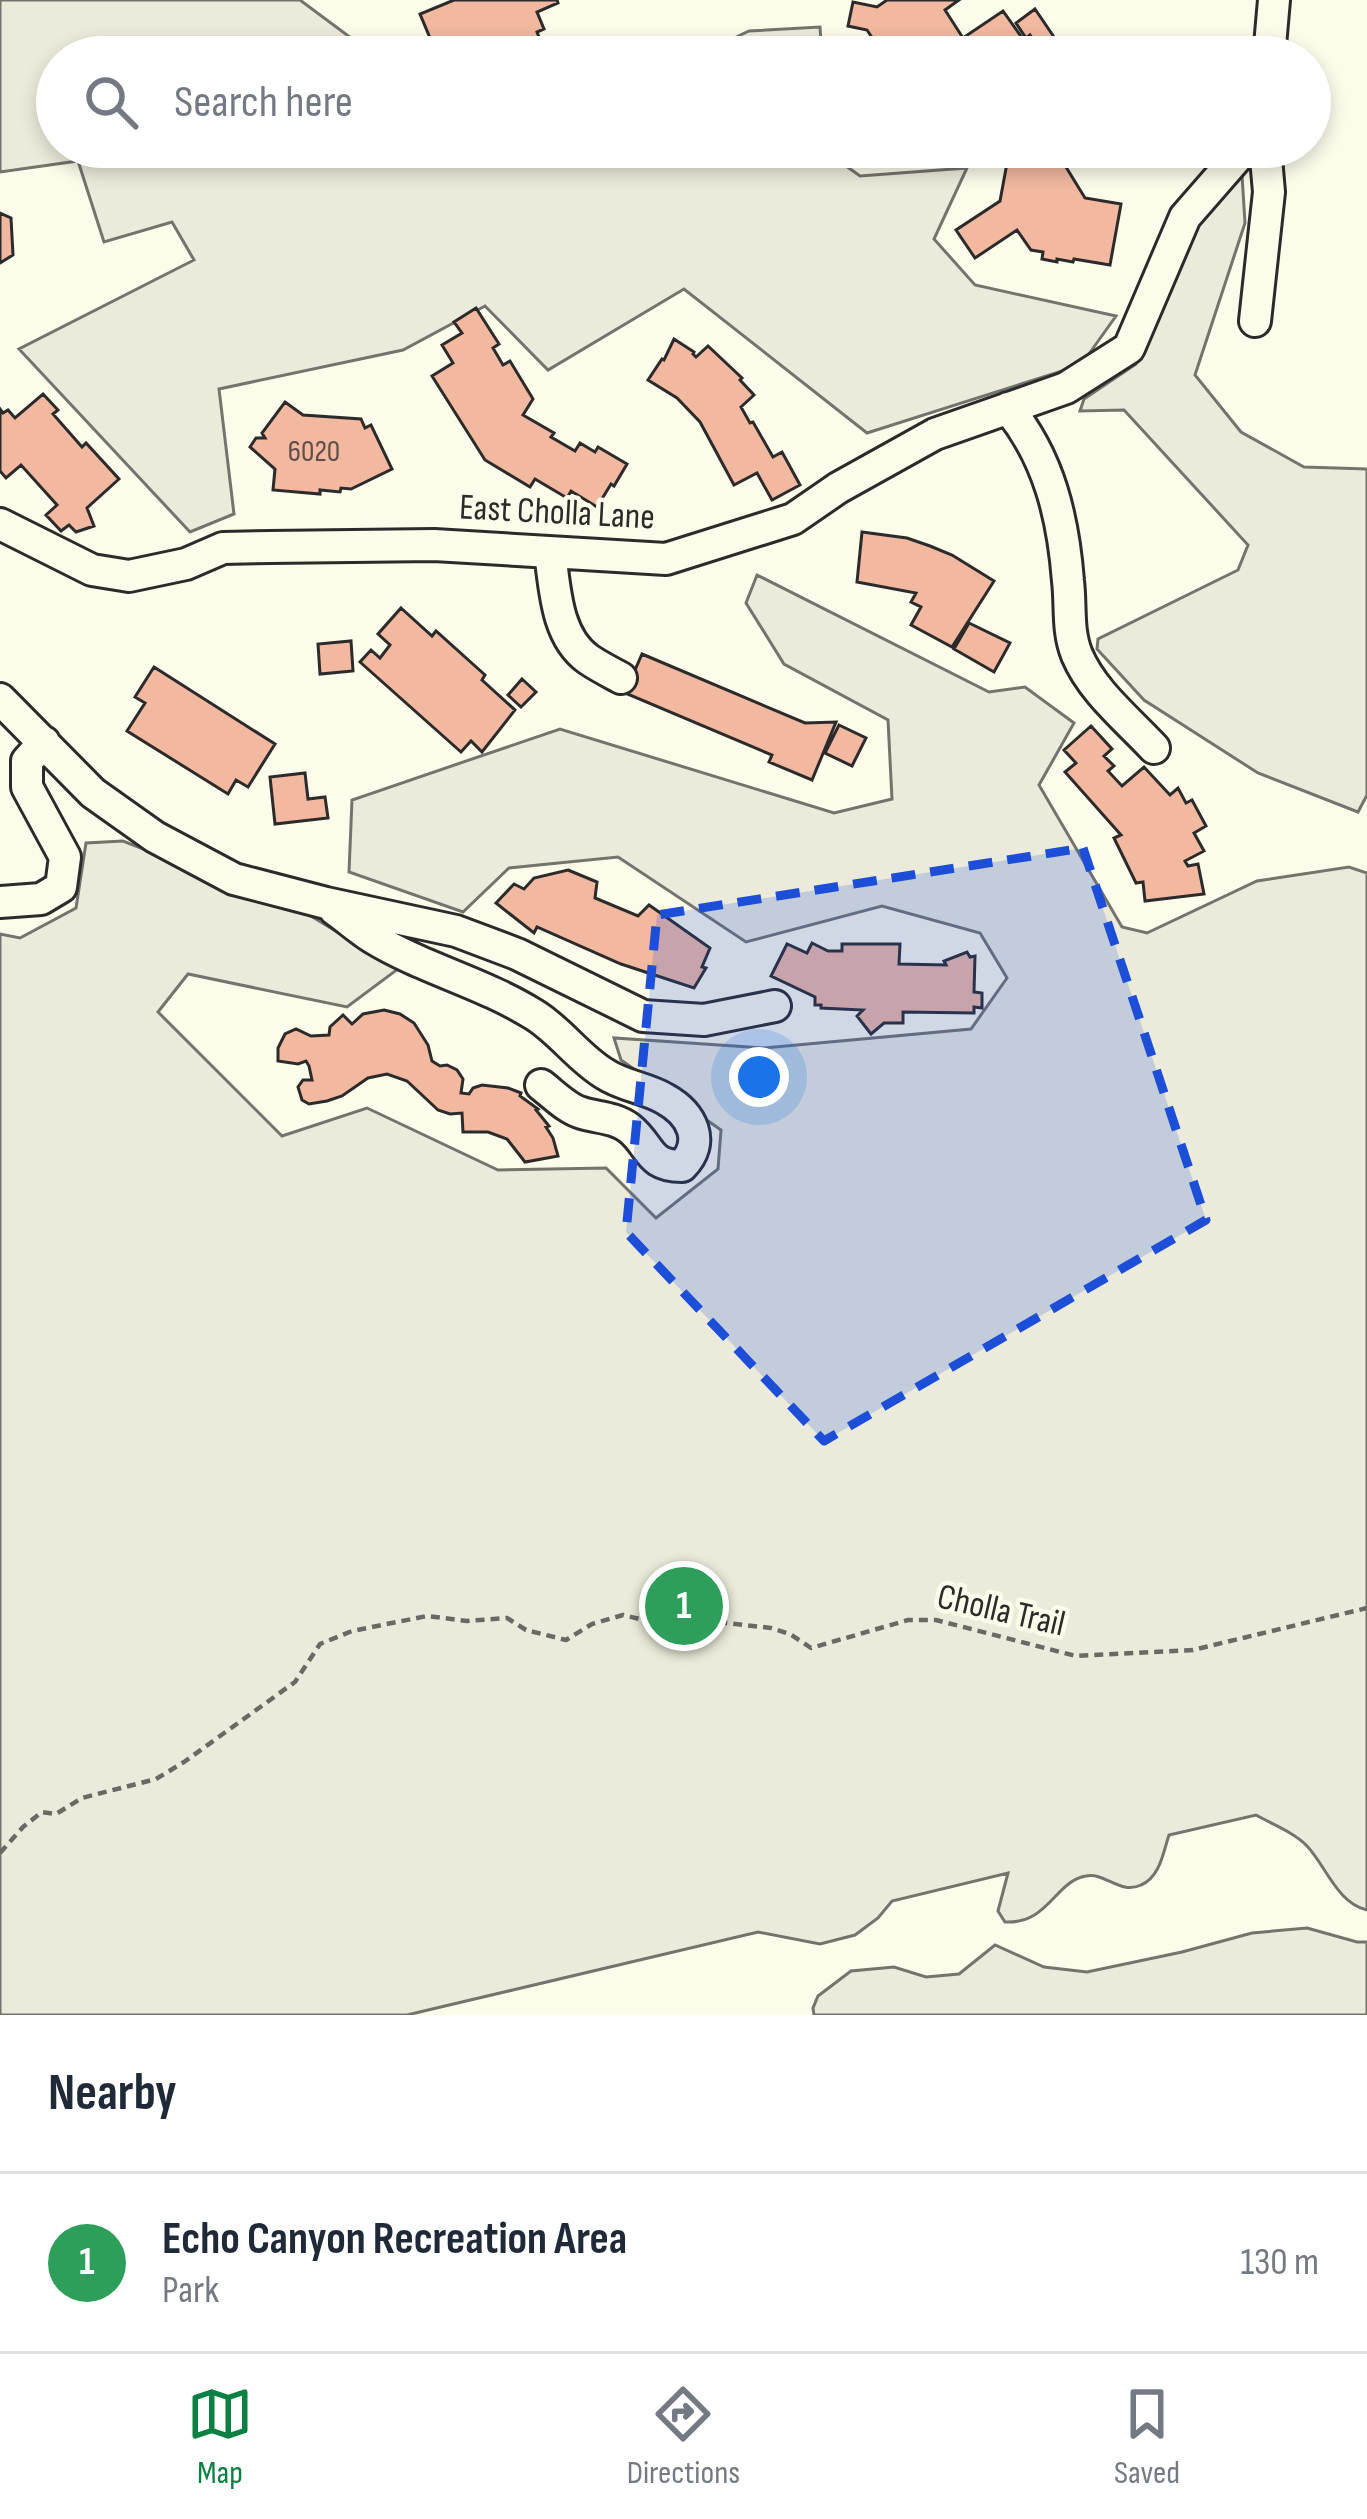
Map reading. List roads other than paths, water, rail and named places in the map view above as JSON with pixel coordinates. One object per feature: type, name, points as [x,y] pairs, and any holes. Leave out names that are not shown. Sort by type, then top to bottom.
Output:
[{"type":"street","points":[[1271,36],[1274,0]]},
{"type":"street","name":"East Cholla Lane","points":[[0,524],[92,570],[129,576],[186,564],[223,548],[434,545],[666,559],[793,519],[934,434],[1066,388],[1130,348],[1185,217],[1228,168]]},
{"type":"street","points":[[1255,321],[1269,192],[1267,168]]},
{"type":"street","points":[[1008,408],[1029,433],[1051,480],[1066,555],[1069,626],[1076,652],[1089,679],[1154,748]]},
{"type":"street","points":[[550,553],[555,592],[571,642],[586,658],[621,678]]},
{"type":"street","points":[[0,699],[93,793],[154,837],[234,879],[456,931],[517,954],[643,1016],[704,1019],[776,1006]]},
{"type":"street","points":[[0,902],[41,899],[62,887],[65,857],[27,787],[27,761],[44,742]]},
{"type":"street","points":[[326,903],[374,939],[538,1017],[605,1074],[667,1099],[694,1131],[697,1145],[682,1166],[669,1166],[654,1160],[632,1130],[617,1121],[577,1112],[542,1084]]},
{"type":"place","name":"Echo Canyon Recreation Area","points":[[684,1606]]}]
